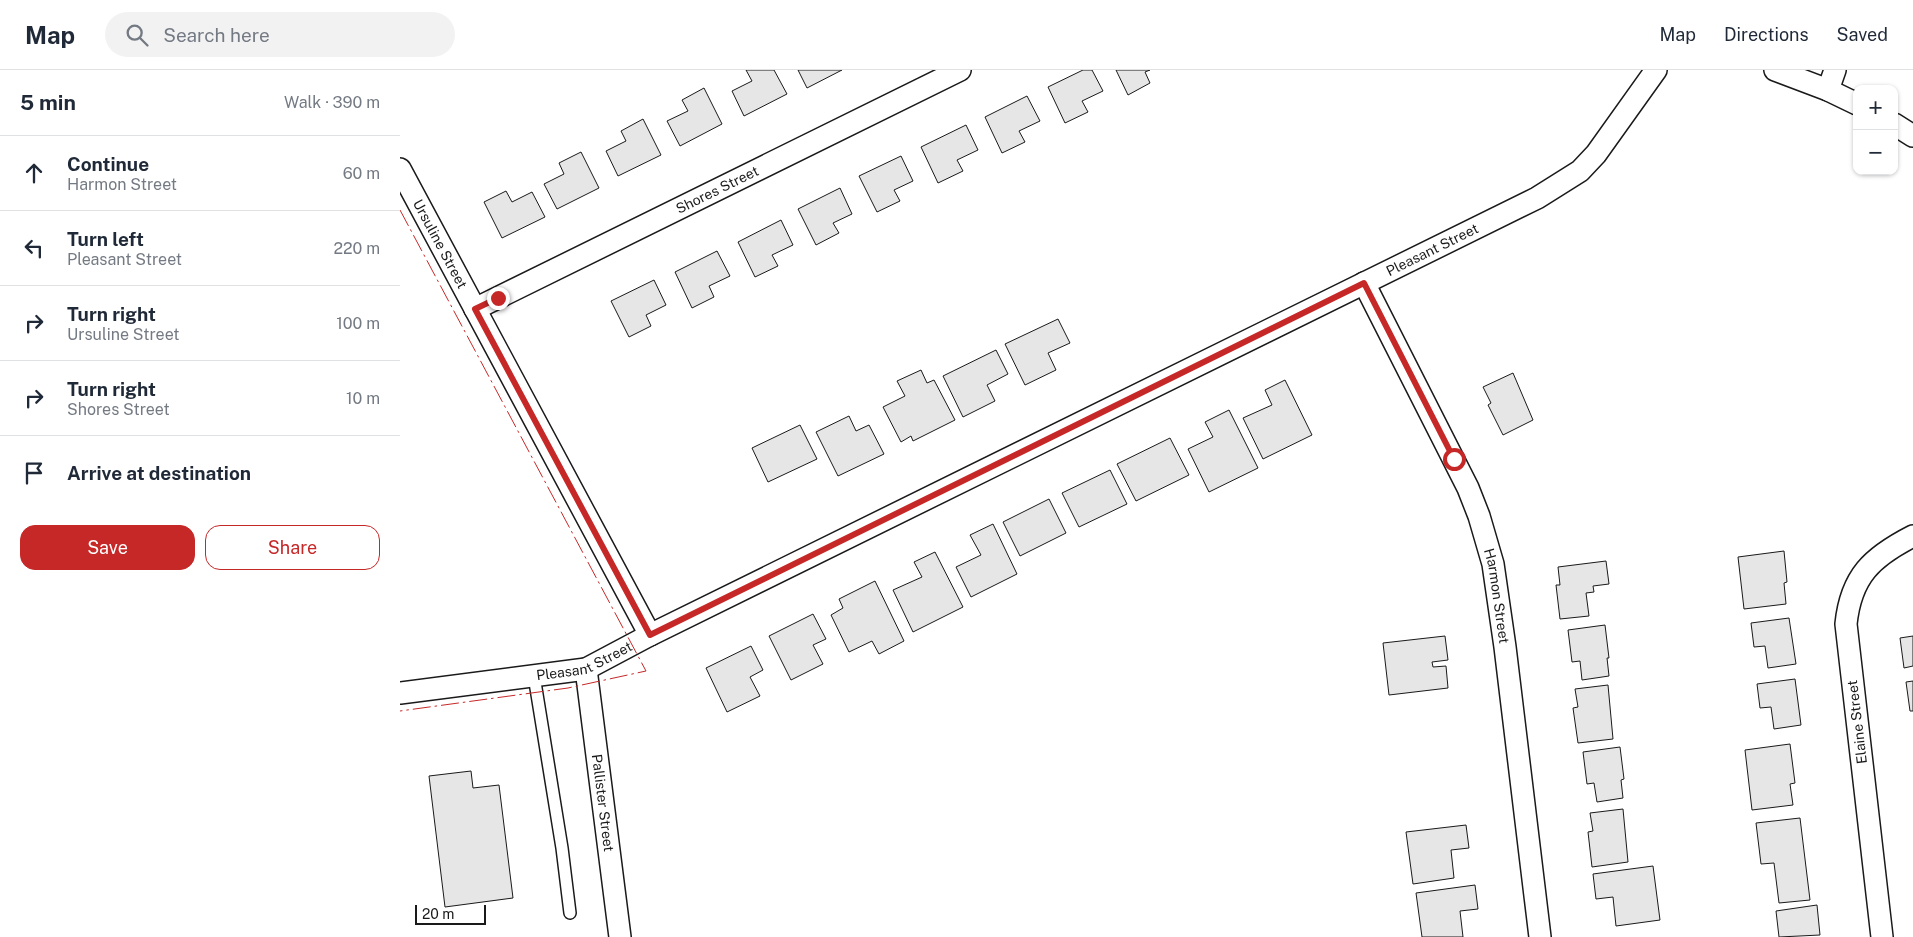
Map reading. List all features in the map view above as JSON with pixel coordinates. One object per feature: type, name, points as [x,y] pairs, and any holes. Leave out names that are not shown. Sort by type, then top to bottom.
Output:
[{"type":"street","name":"Shores Street","points":[[475,309],[960,70]]},
{"type":"street","name":"Pleasant Street","points":[[400,693],[586,669],[650,635],[1537,198],[1580,171],[1596,154],[1656,70]]},
{"type":"street","points":[[1775,70],[1832,80],[1853,100]]},
{"type":"street","points":[[1898,127],[1913,136]]},
{"type":"street","name":"Ursuline Street","points":[[400,169],[650,635]]},
{"type":"street","name":"Harmon Street","points":[[1364,283],[1468,488],[1479,516],[1493,564],[1540,937]]},
{"type":"street","name":"Elaine Street","points":[[1882,937],[1846,624],[1851,596],[1858,580],[1868,567],[1889,548],[1913,536]]},
{"type":"street","name":"Pallister Street","points":[[586,669],[620,937]]},
{"type":"lane","points":[[534,676],[562,848],[570,913]]},
{"type":"building","points":[[746,70],[774,70],[787,94],[744,116],[732,91],[752,81]]},
{"type":"building","points":[[798,70],[842,70],[807,88]]},
{"type":"building","points":[[1083,70],[1092,70],[1103,91],[1082,101],[1088,112],[1065,123],[1048,87]]},
{"type":"building","points":[[1116,70],[1150,70],[1145,72],[1150,83],[1128,95]]},
{"type":"building","points":[[704,88],[722,124],[680,146],[667,121],[688,111],[682,100]]},
{"type":"building","points":[[1027,96],[1040,121],[1019,131],[1025,142],[1002,153],[985,117]]},
{"type":"building","points":[[643,119],[661,155],[618,176],[606,151],[626,141],[621,131]]},
{"type":"building","points":[[966,125],[978,150],[957,160],[963,171],[938,183],[921,147]]},
{"type":"building","points":[[581,152],[599,188],[557,209],[544,184],[564,174],[559,163]]},
{"type":"building","points":[[901,156],[913,181],[894,190],[900,201],[877,212],[859,176]]},
{"type":"building","points":[[840,188],[852,214],[833,223],[839,233],[816,245],[798,209]]},
{"type":"building","points":[[506,191],[512,202],[532,192],[545,217],[502,238],[484,202]]},
{"type":"building","points":[[781,220],[793,245],[772,255],[778,266],[755,277],[738,242]]},
{"type":"building","points":[[717,251],[730,276],[709,286],[714,297],[692,308],[675,272]]},
{"type":"building","points":[[654,280],[666,305],[646,315],[651,326],[629,337],[611,301]]},
{"type":"building","points":[[1058,319],[1070,343],[1048,353],[1056,370],[1025,385],[1005,344]]},
{"type":"building","points":[[996,350],[1008,374],[987,385],[995,401],[963,417],[943,376]]},
{"type":"building","points":[[921,370],[927,383],[934,380],[955,420],[913,441],[911,436],[901,442],[883,407],[905,396],[897,381]]},
{"type":"building","points":[[1513,373],[1533,420],[1503,435],[1488,405],[1491,403],[1483,387]]},
{"type":"building","points":[[1285,380],[1312,435],[1263,459],[1243,418],[1272,405],[1265,390]]},
{"type":"building","points":[[1229,410],[1258,468],[1209,492],[1188,449],[1213,437],[1205,422]]},
{"type":"building","points":[[849,416],[856,431],[869,425],[884,454],[838,476],[816,432]]},
{"type":"building","points":[[800,425],[817,459],[768,482],[752,448]]},
{"type":"building","points":[[1170,438],[1189,475],[1136,501],[1117,464]]},
{"type":"building","points":[[1110,470],[1127,504],[1079,527],[1062,493]]},
{"type":"building","points":[[1049,499],[1066,533],[1020,556],[1003,522]]},
{"type":"building","points":[[993,524],[1017,574],[971,597],[956,567],[981,555],[970,535]]},
{"type":"building","points":[[1784,551],[1787,582],[1784,583],[1786,604],[1744,609],[1738,557]]},
{"type":"building","points":[[935,552],[963,607],[913,632],[893,590],[922,577],[914,562]]},
{"type":"building","points":[[1606,561],[1609,584],[1593,586],[1594,592],[1586,593],[1589,616],[1560,619],[1556,585],[1560,585],[1558,567]]},
{"type":"building","points":[[875,581],[904,641],[879,654],[872,641],[849,652],[831,615],[843,608],[839,599]]},
{"type":"building","points":[[813,614],[826,639],[813,645],[823,664],[791,680],[769,636]]},
{"type":"building","points":[[1789,618],[1796,664],[1768,668],[1765,646],[1754,647],[1751,623]]},
{"type":"building","points":[[1605,625],[1609,676],[1582,680],[1580,661],[1572,662],[1568,630]]},
{"type":"building","points":[[1445,636],[1448,660],[1432,662],[1433,667],[1446,666],[1448,688],[1389,695],[1383,643]]},
{"type":"building","points":[[1913,636],[1913,666],[1904,668],[1900,638]]},
{"type":"building","points":[[751,646],[763,670],[750,677],[760,696],[727,712],[706,668]]},
{"type":"building","points":[[1795,679],[1801,725],[1774,729],[1771,707],[1760,708],[1757,684]]},
{"type":"building","points":[[1913,681],[1913,711],[1910,711],[1906,682]]},
{"type":"building","points":[[1608,685],[1613,739],[1578,743],[1573,708],[1578,707],[1575,689]]},
{"type":"building","points":[[1790,744],[1795,783],[1790,784],[1793,805],[1752,810],[1745,750]]},
{"type":"building","points":[[1620,747],[1624,779],[1621,780],[1623,798],[1597,802],[1594,783],[1587,784],[1583,752]]},
{"type":"building","points":[[471,771],[473,788],[499,785],[513,898],[445,907],[429,776]]},
{"type":"building","points":[[1623,809],[1628,862],[1592,867],[1588,832],[1593,831],[1590,813]]},
{"type":"building","points":[[1800,818],[1810,900],[1779,903],[1774,863],[1761,864],[1756,823]]},
{"type":"building","points":[[1466,825],[1469,848],[1451,850],[1454,878],[1413,884],[1406,832]]},
{"type":"building","points":[[1653,866],[1660,920],[1616,926],[1613,897],[1596,899],[1593,874]]},
{"type":"building","points":[[1475,885],[1478,909],[1460,911],[1463,937],[1422,937],[1416,893]]},
{"type":"building","points":[[1817,905],[1820,935],[1779,937],[1776,911]]},
{"type":"power","points":[[400,210],[646,671],[568,688],[400,711]]},
{"type":"route","points":[[498,298],[475,309],[650,635],[1364,283],[1454,459]]}]
